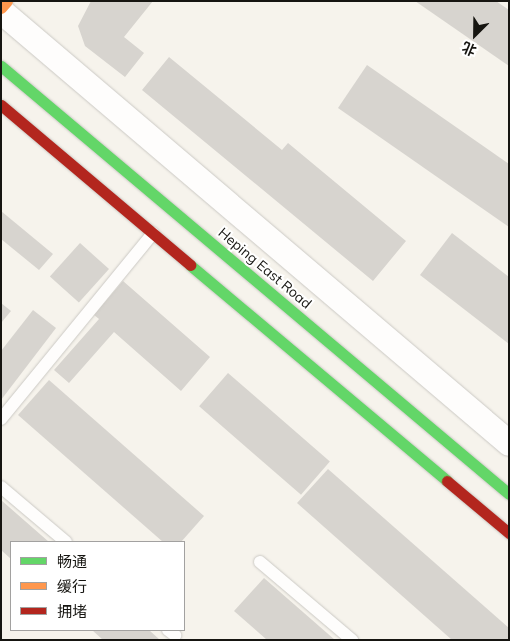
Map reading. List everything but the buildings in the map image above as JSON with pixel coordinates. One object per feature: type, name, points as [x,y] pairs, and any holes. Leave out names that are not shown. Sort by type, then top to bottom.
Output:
[{"type":"main road","points":[[1,9],[6,1]]},
{"type":"main road","name":"Heping East Road","points":[[1,66],[509,494]]},
{"type":"main road","points":[[1,106],[509,534]]},
{"type":"street","points":[[1,9],[509,443]]},
{"type":"lane","points":[[1,419],[153,233]]},
{"type":"lane","points":[[1,487],[65,541]]},
{"type":"lane","points":[[260,562],[352,640]]},
{"type":"traffic: fast","points":[[1,66],[509,494]]},
{"type":"traffic: fast","points":[[190,265],[447,481]]},
{"type":"traffic: slow","points":[[1,8],[7,1]]},
{"type":"traffic: jam","points":[[1,105],[190,265]]},
{"type":"traffic: jam","points":[[447,481],[509,533]]}]
